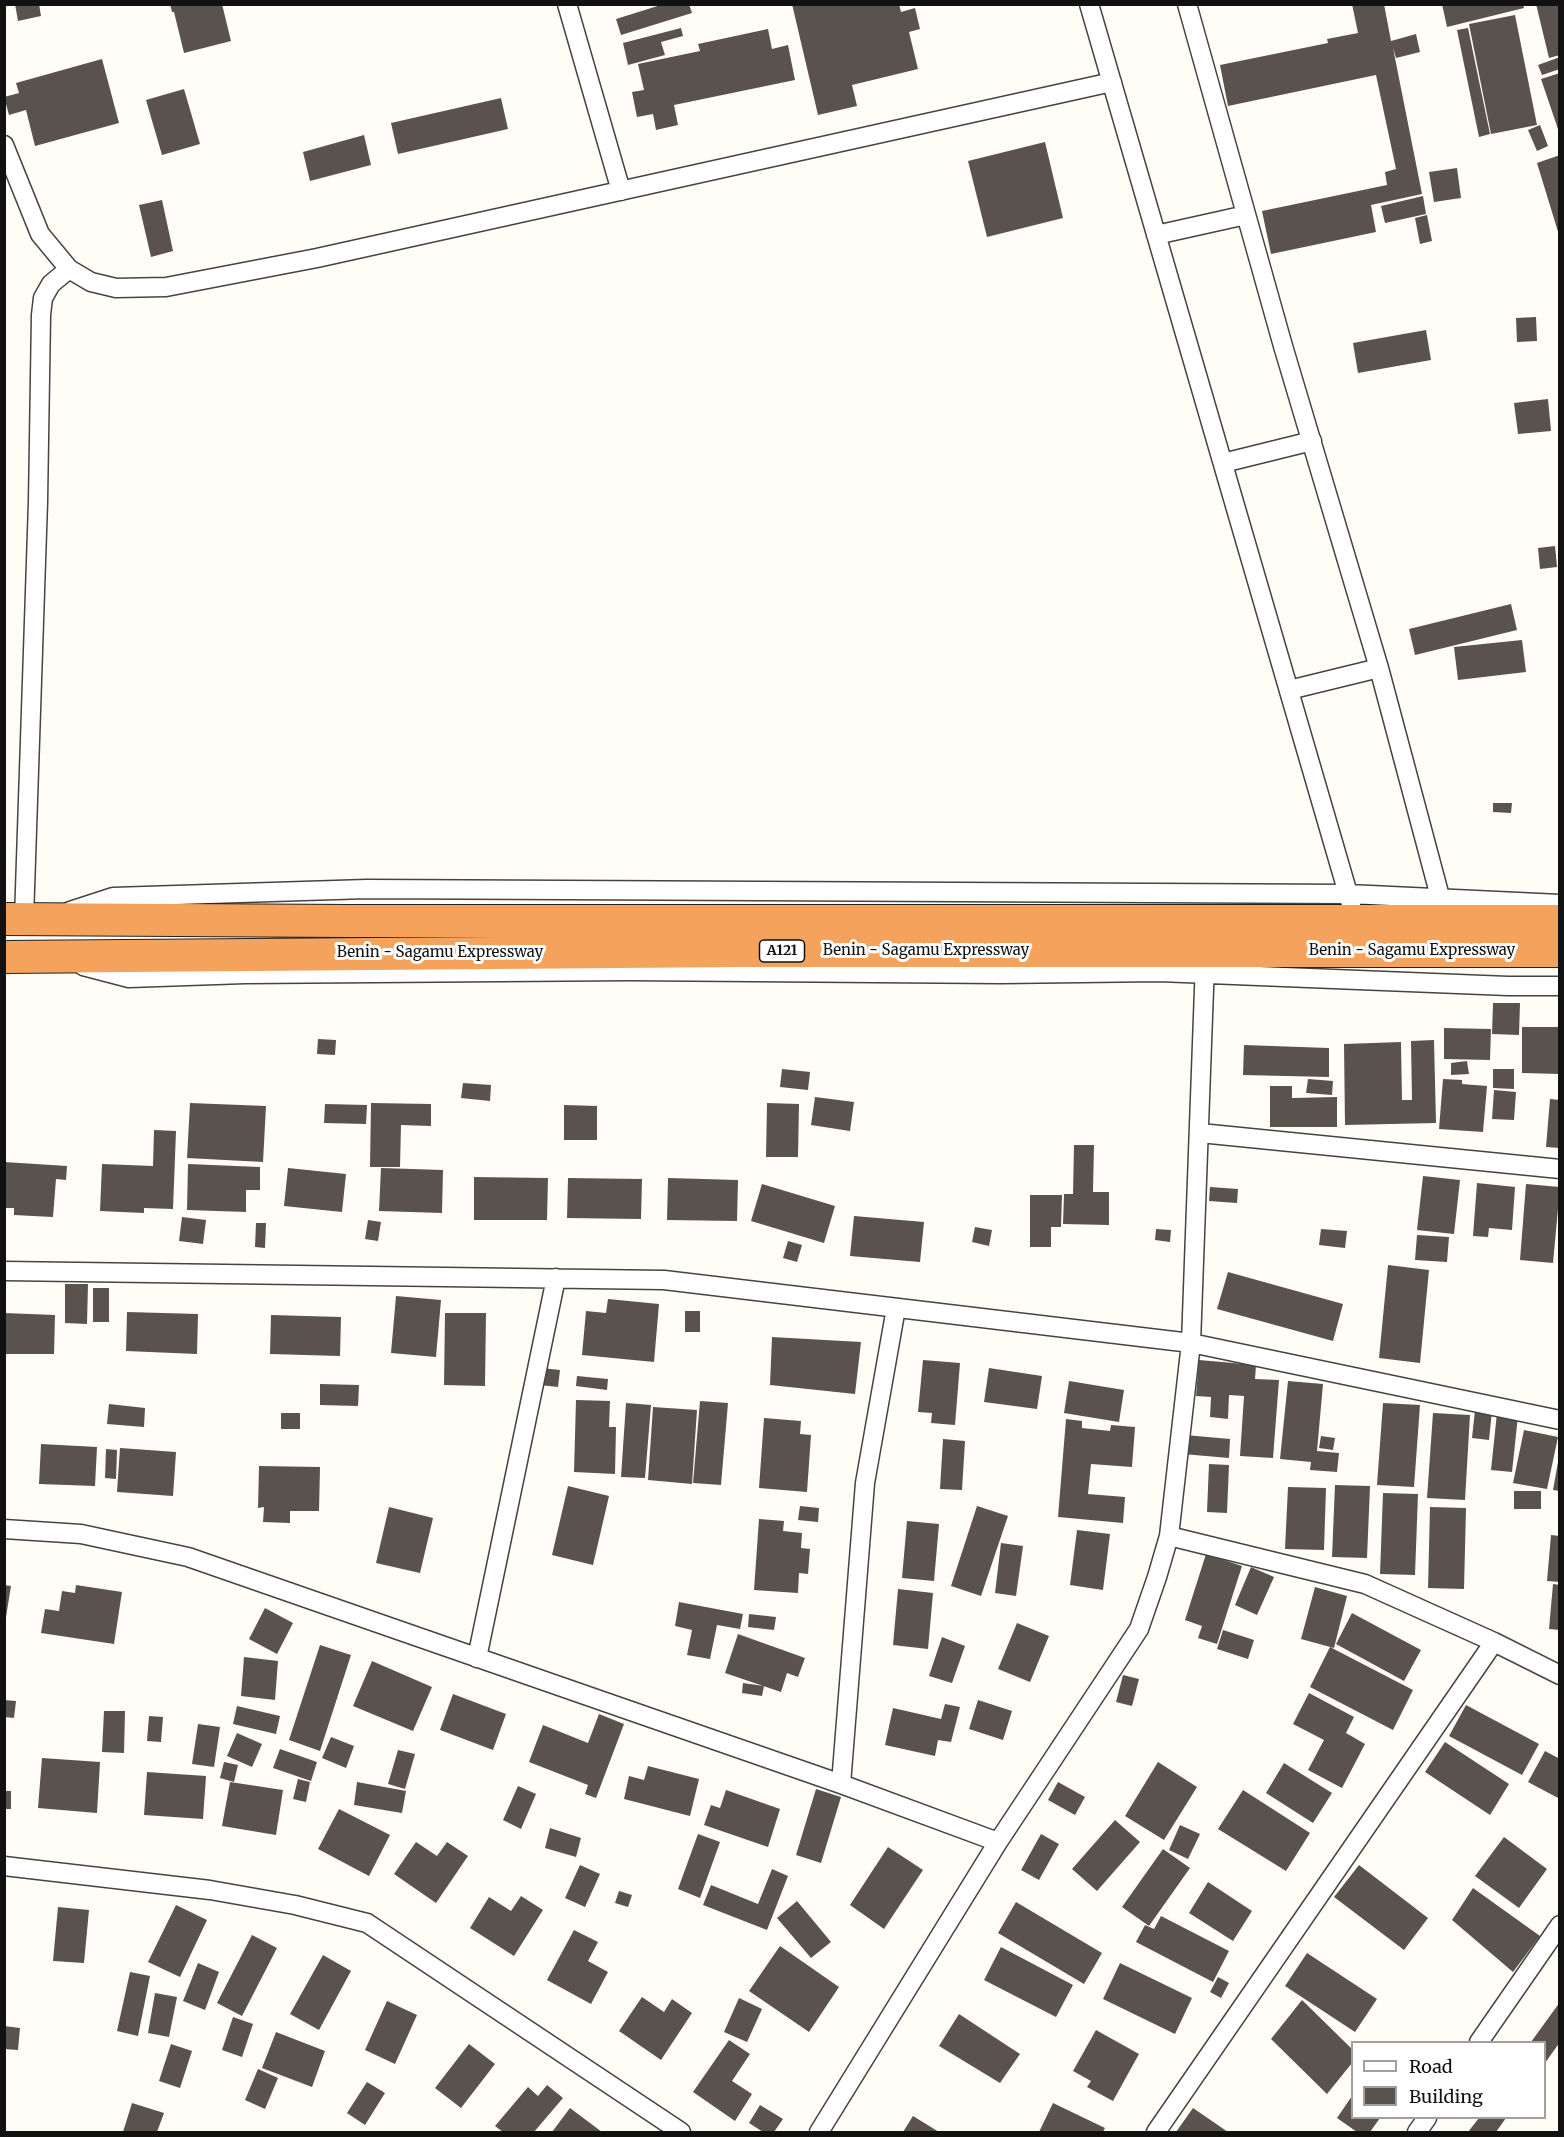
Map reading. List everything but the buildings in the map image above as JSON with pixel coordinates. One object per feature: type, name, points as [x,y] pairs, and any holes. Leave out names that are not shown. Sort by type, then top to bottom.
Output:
[{"type":"highway","name":"A121","points":[[26,919],[349,921],[1352,908],[1443,909],[1560,921]]},
{"type":"highway","name":"Benin - Sagamu Expressway","points":[[4,957],[729,951],[1205,962],[1560,951]]},
{"type":"street","points":[[567,4],[621,191]]},
{"type":"street","points":[[1089,4],[1352,908]]},
{"type":"street","points":[[1187,4],[1311,441],[1379,668],[1443,909],[1560,904]]},
{"type":"street","points":[[4,145],[40,234],[69,269],[91,282],[116,288],[166,286],[317,258],[1112,82]]},
{"type":"street","points":[[1156,235],[1246,215]]},
{"type":"street","points":[[26,919],[41,315],[43,298],[51,284],[69,269]]},
{"type":"street","points":[[1222,464],[1311,441]]},
{"type":"street","points":[[1289,690],[1379,668]]},
{"type":"street","points":[[819,2133],[998,1842],[1139,1629],[1169,1536],[1191,1343],[1205,962],[1508,986],[1560,986]]},
{"type":"street","points":[[1200,1133],[1560,1169]]},
{"type":"street","points":[[4,1271],[664,1280],[1191,1343],[1560,1420]]},
{"type":"street","points":[[477,1658],[556,1278]]},
{"type":"street","points":[[841,1784],[865,1483],[896,1308]]},
{"type":"street","points":[[4,1529],[81,1534],[188,1557],[841,1784],[998,1842]]},
{"type":"street","points":[[1169,1536],[1365,1584],[1494,1642],[1560,1675]]},
{"type":"street","points":[[1156,2133],[1494,1642]]},
{"type":"street","points":[[4,1866],[210,1890],[295,1905],[367,1923],[681,2133]]},
{"type":"street","points":[[1480,2041],[1560,1925]]},
{"type":"street","points":[[1417,2133],[1426,2119]]}]
